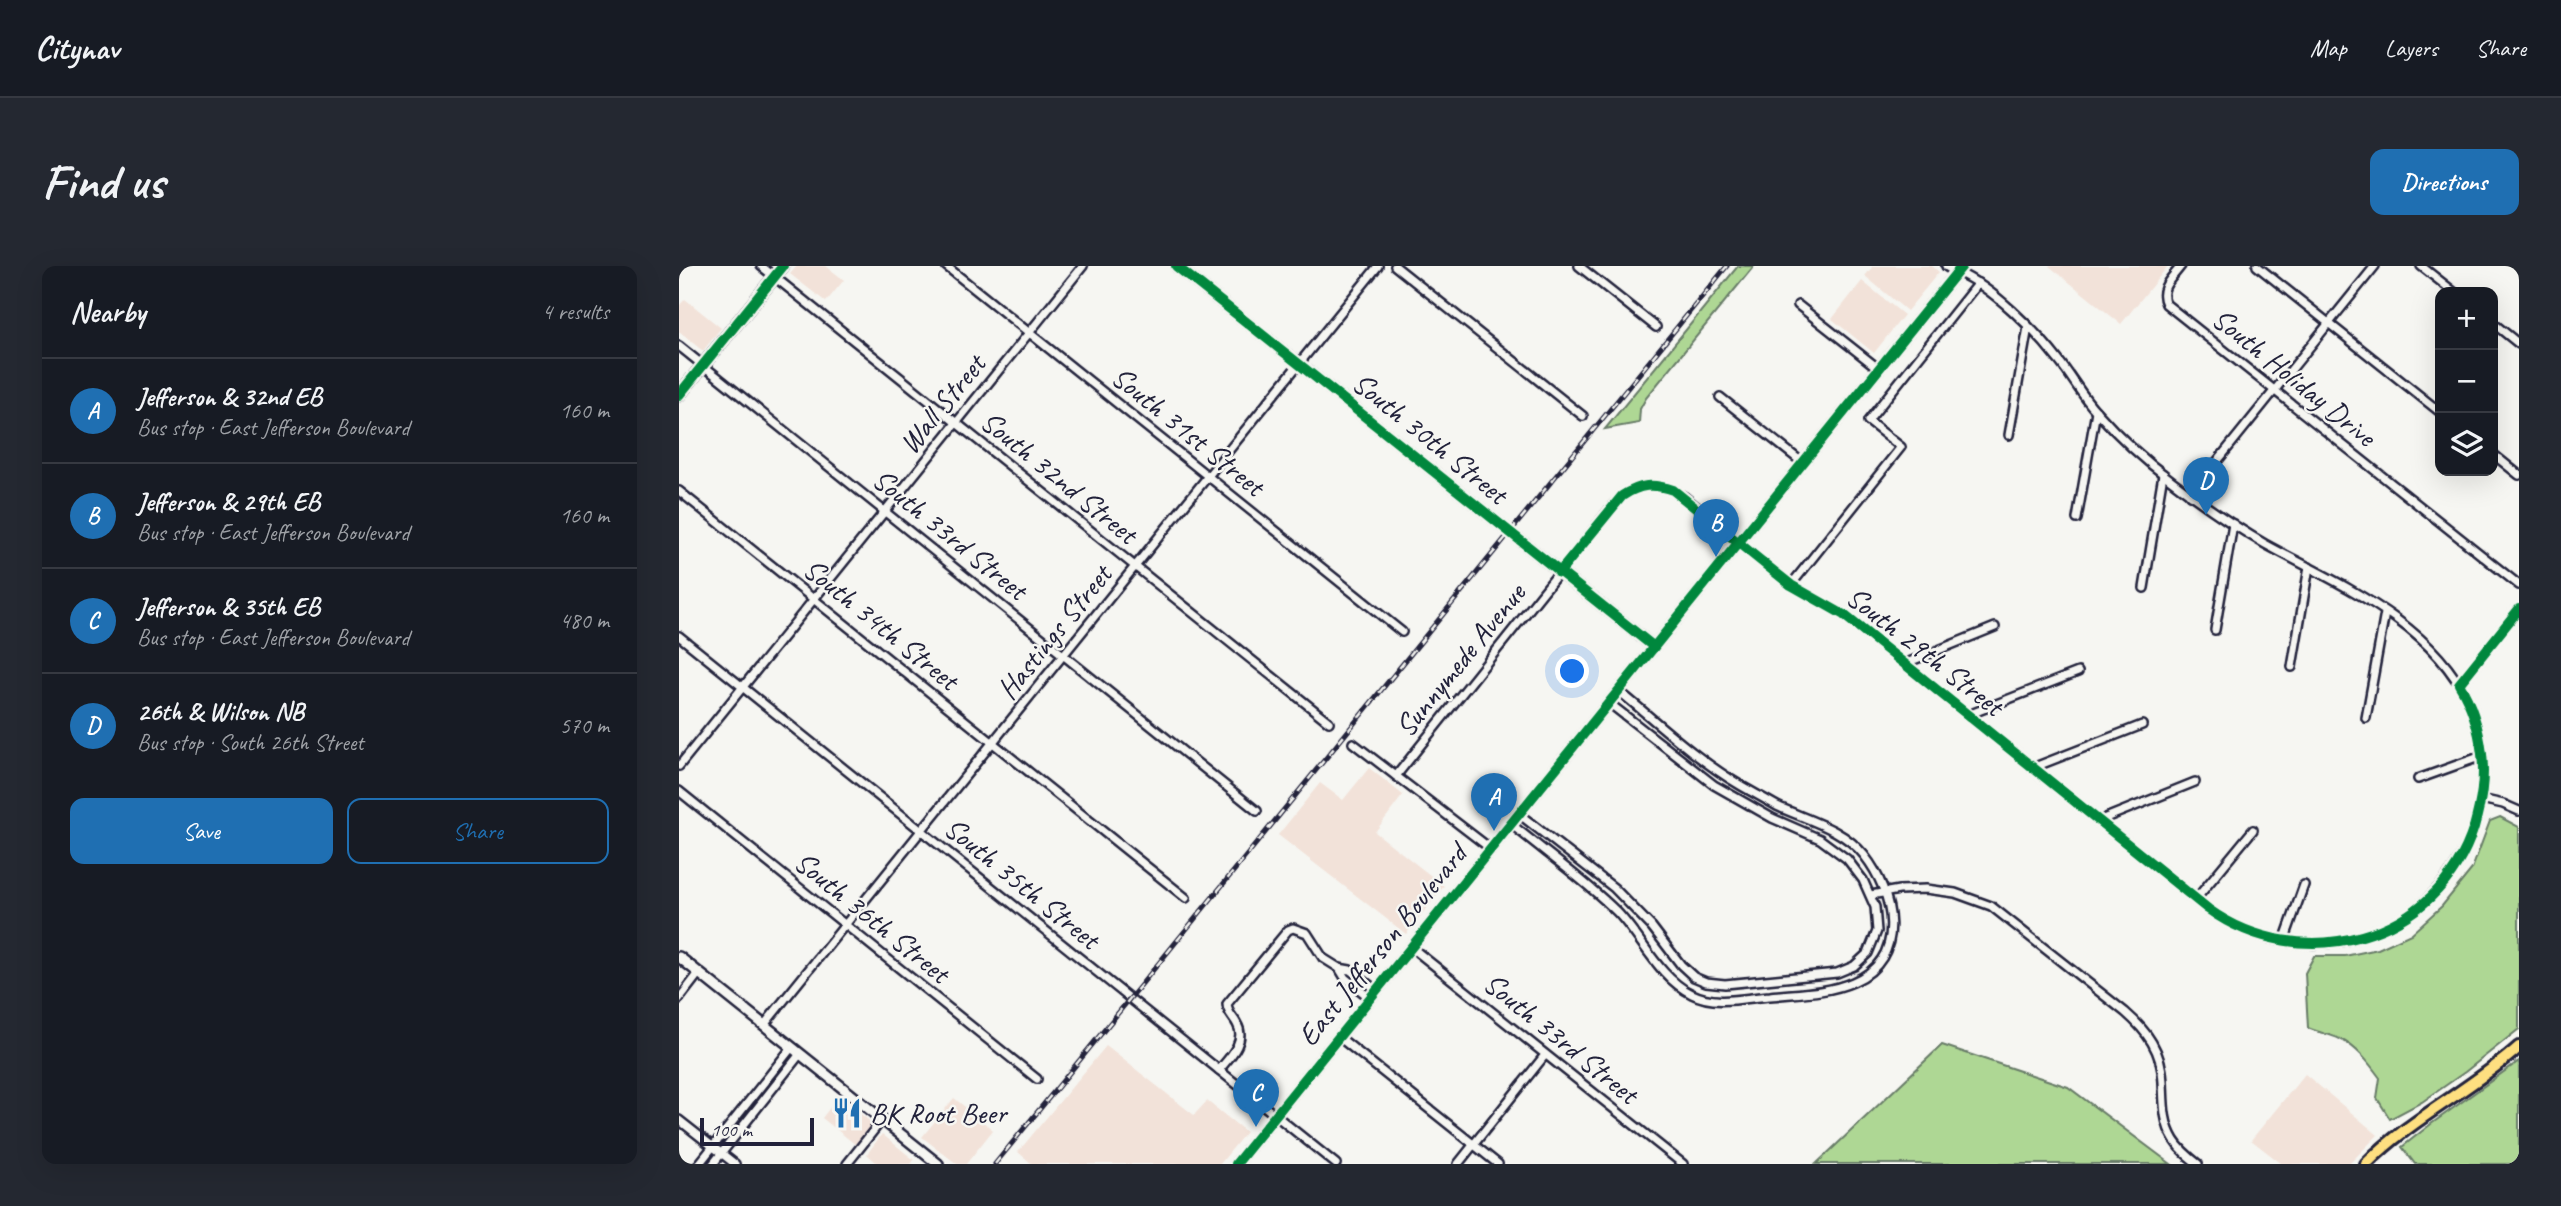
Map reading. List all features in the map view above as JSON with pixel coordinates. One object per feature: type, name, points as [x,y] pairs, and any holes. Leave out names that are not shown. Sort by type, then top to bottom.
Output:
[{"type":"main road","points":[[679,395],[783,266]]},
{"type":"main road","points":[[2366,1164],[2406,1129],[2482,1077],[2519,1047]]},
{"type":"street","name":"South 32nd Street","points":[[761,266],[1329,723]]},
{"type":"street","name":"South 31st Street","points":[[946,266],[1402,632]]},
{"type":"street","name":"Wall Street","points":[[679,766],[1083,266]]},
{"type":"street","name":"South 30th Street","points":[[1176,266],[1654,647]]},
{"type":"street","name":"Hastings Street","points":[[764,1025],[1378,266]]},
{"type":"street","points":[[1395,266],[1583,416]]},
{"type":"street","points":[[1579,266],[1656,327]]},
{"type":"street","points":[[1947,266],[1959,269]]},
{"type":"street","name":"South Holiday Drive","points":[[2182,266],[2163,289],[2162,296],[2166,304],[2519,585]]},
{"type":"street","points":[[2257,266],[2435,408]]},
{"type":"street","points":[[2190,495],[2375,266]]},
{"type":"street","points":[[2421,266],[2448,287]]},
{"type":"street","name":"South 29th Street","points":[[1647,485],[1673,490],[1791,584],[1835,608],[2217,915],[2255,934],[2284,941],[2319,944],[2365,936],[2400,920],[2417,908],[2451,873],[2470,840],[2481,799],[2484,785],[2482,755],[2476,724],[2459,684],[2430,648],[2385,613],[2233,524],[2190,495],[2133,450],[2096,411],[2060,361],[2028,327],[1959,269]]},
{"type":"street","name":"East Jefferson Boulevard","points":[[1236,1164],[1959,269]]},
{"type":"street","points":[[1791,584],[1901,447],[1868,421],[1978,283]]},
{"type":"street","points":[[1798,305],[1879,369]]},
{"type":"street","points":[[2009,435],[2028,327]]},
{"type":"street","points":[[2498,327],[2518,342]]},
{"type":"street","name":"South 33rd Street","points":[[679,346],[1257,811]]},
{"type":"street","points":[[1720,397],[1803,463]]},
{"type":"street","points":[[2077,519],[2096,411]]},
{"type":"street","points":[[2498,458],[2519,475]]},
{"type":"street","points":[[2144,588],[2163,474]]},
{"type":"street","name":"Sunnymede Avenue","points":[[1396,776],[1622,496],[1647,485]]},
{"type":"street","name":"South 34th Street","points":[[679,491],[1186,898]]},
{"type":"street","points":[[2215,630],[2233,524]]},
{"type":"street","points":[[2292,667],[2309,567]]},
{"type":"street","points":[[2459,684],[2519,609]]},
{"type":"street","points":[[2366,718],[2385,613]]},
{"type":"street","points":[[1903,664],[1995,627]]},
{"type":"street","name":"South 35th Street","points":[[679,636],[1336,1164]]},
{"type":"street","points":[[1968,715],[2078,672]]},
{"type":"street","points":[[1511,824],[1603,898],[1678,984],[1693,995],[1714,1001],[1835,989],[1861,978],[1880,960],[1891,935],[1892,921],[1885,892],[1868,861],[1846,839],[1824,825],[1778,806],[1719,772],[1619,691]]},
{"type":"street","points":[[1519,814],[1614,888],[1652,927],[1681,965],[1694,977],[1706,982],[1725,984],[1837,973],[1854,966],[1868,953],[1877,931],[1875,907],[1856,869],[1829,844],[1731,796],[1609,703]]},
{"type":"street","points":[[2032,768],[2142,724]]},
{"type":"street","points":[[1353,743],[1491,849]]},
{"type":"street","points":[[2418,779],[2482,755]]},
{"type":"street","points":[[2098,821],[2195,782]]},
{"type":"street","name":"South 36th Street","points":[[679,791],[1037,1079]]},
{"type":"street","points":[[2481,799],[2519,811]]},
{"type":"street","points":[[2196,899],[2253,830]]},
{"type":"street","points":[[2284,941],[2304,884]]},
{"type":"street","points":[[1871,895],[1926,888],[1955,893],[1991,906],[2139,1024],[2153,1041],[2158,1054],[2163,1080],[2164,1112],[2172,1136],[2179,1147],[2197,1164]]},
{"type":"street","points":[[1219,1070],[1240,1038],[1238,1025],[1227,1004],[1284,933],[1293,928],[1307,933],[1323,958],[1339,968],[1350,970],[1373,994]]},
{"type":"street","name":"South 33rd Street","points":[[1411,947],[1683,1164]]},
{"type":"street","points":[[679,957],[938,1164]]},
{"type":"street","points":[[679,999],[699,973]]},
{"type":"street","points":[[1339,1037],[1498,1164]]},
{"type":"street","points":[[699,1164],[792,1048]]},
{"type":"street","points":[[713,1164],[800,1054]]},
{"type":"street","points":[[1458,1164],[1545,1055]]},
{"type":"street","points":[[679,1120],[735,1164]]},
{"type":"street","points":[[847,1164],[882,1120]]},
{"type":"shaded area","points":[[797,266],[826,266],[844,280],[826,302],[790,274]]},
{"type":"shaded area","points":[[1873,266],[1932,266],[1939,272],[1907,311],[1865,276]]},
{"type":"shaded area","points":[[2049,266],[2168,266],[2121,324]]},
{"type":"shaded area","points":[[1862,281],[1904,315],[1874,353],[1832,319]]},
{"type":"shaded area","points":[[685,299],[721,328],[703,351],[679,332],[679,306]]},
{"type":"shaded area","points":[[1369,768],[1403,795],[1375,832],[1444,886],[1406,934],[1278,835],[1320,783],[1343,800]]},
{"type":"shaded area","points":[[1106,1046],[1194,1115],[1207,1101],[1246,1132],[1220,1164],[1032,1164],[1018,1152]]},
{"type":"shaded area","points":[[2305,1074],[2378,1135],[2349,1164],[2282,1164],[2251,1140]]},
{"type":"shaded area","points":[[839,1096],[873,1124],[856,1145],[822,1118]]},
{"type":"shaded area","points":[[954,1098],[993,1130],[966,1164],[957,1164],[922,1137]]},
{"type":"shaded area","points":[[882,1134],[914,1160],[911,1164],[878,1164],[867,1154]]},
{"type":"green space","points":[[1738,266],[1754,266],[1646,398],[1640,409],[1639,423],[1605,429]]},
{"type":"green space","points":[[2500,817],[2519,827],[2519,1029],[2422,1102],[2390,1119],[2377,1098],[2380,1078],[2362,1056],[2340,1039],[2308,1028],[2305,973],[2314,956],[2345,956],[2378,949],[2411,934],[2442,906],[2472,869],[2490,821]]},
{"type":"green space","points":[[1942,1045],[2068,1087],[2171,1164],[1816,1164]]},
{"type":"green space","points":[[2519,1061],[2519,1164],[2415,1164],[2402,1147]]},
{"type":"railway","points":[[995,1164],[1727,266]]},
{"type":"cycle path","points":[[679,395],[783,266]]},
{"type":"cycle path","points":[[1176,266],[1654,647]]},
{"type":"cycle path","points":[[1236,1164],[1962,266]]},
{"type":"cycle path","points":[[1559,573],[1622,496],[1647,486],[1673,490],[1791,585],[1844,615],[2208,909],[2245,929],[2284,940],[2324,943],[2362,936],[2399,921],[2430,897],[2456,866],[2474,827],[2483,773],[2477,726],[2459,684],[2519,609]]},
{"type":"place","name":"26th & Wilson NB","points":[[2206,515]]},
{"type":"place","name":"Jefferson & 29th EB","points":[[1716,557]]},
{"type":"place","name":"Jefferson & 32nd EB","points":[[1494,831]]},
{"type":"place","name":"BK Root Beer","points":[[847,1113]]},
{"type":"place","name":"Jefferson & 35th EB","points":[[1256,1127]]}]
